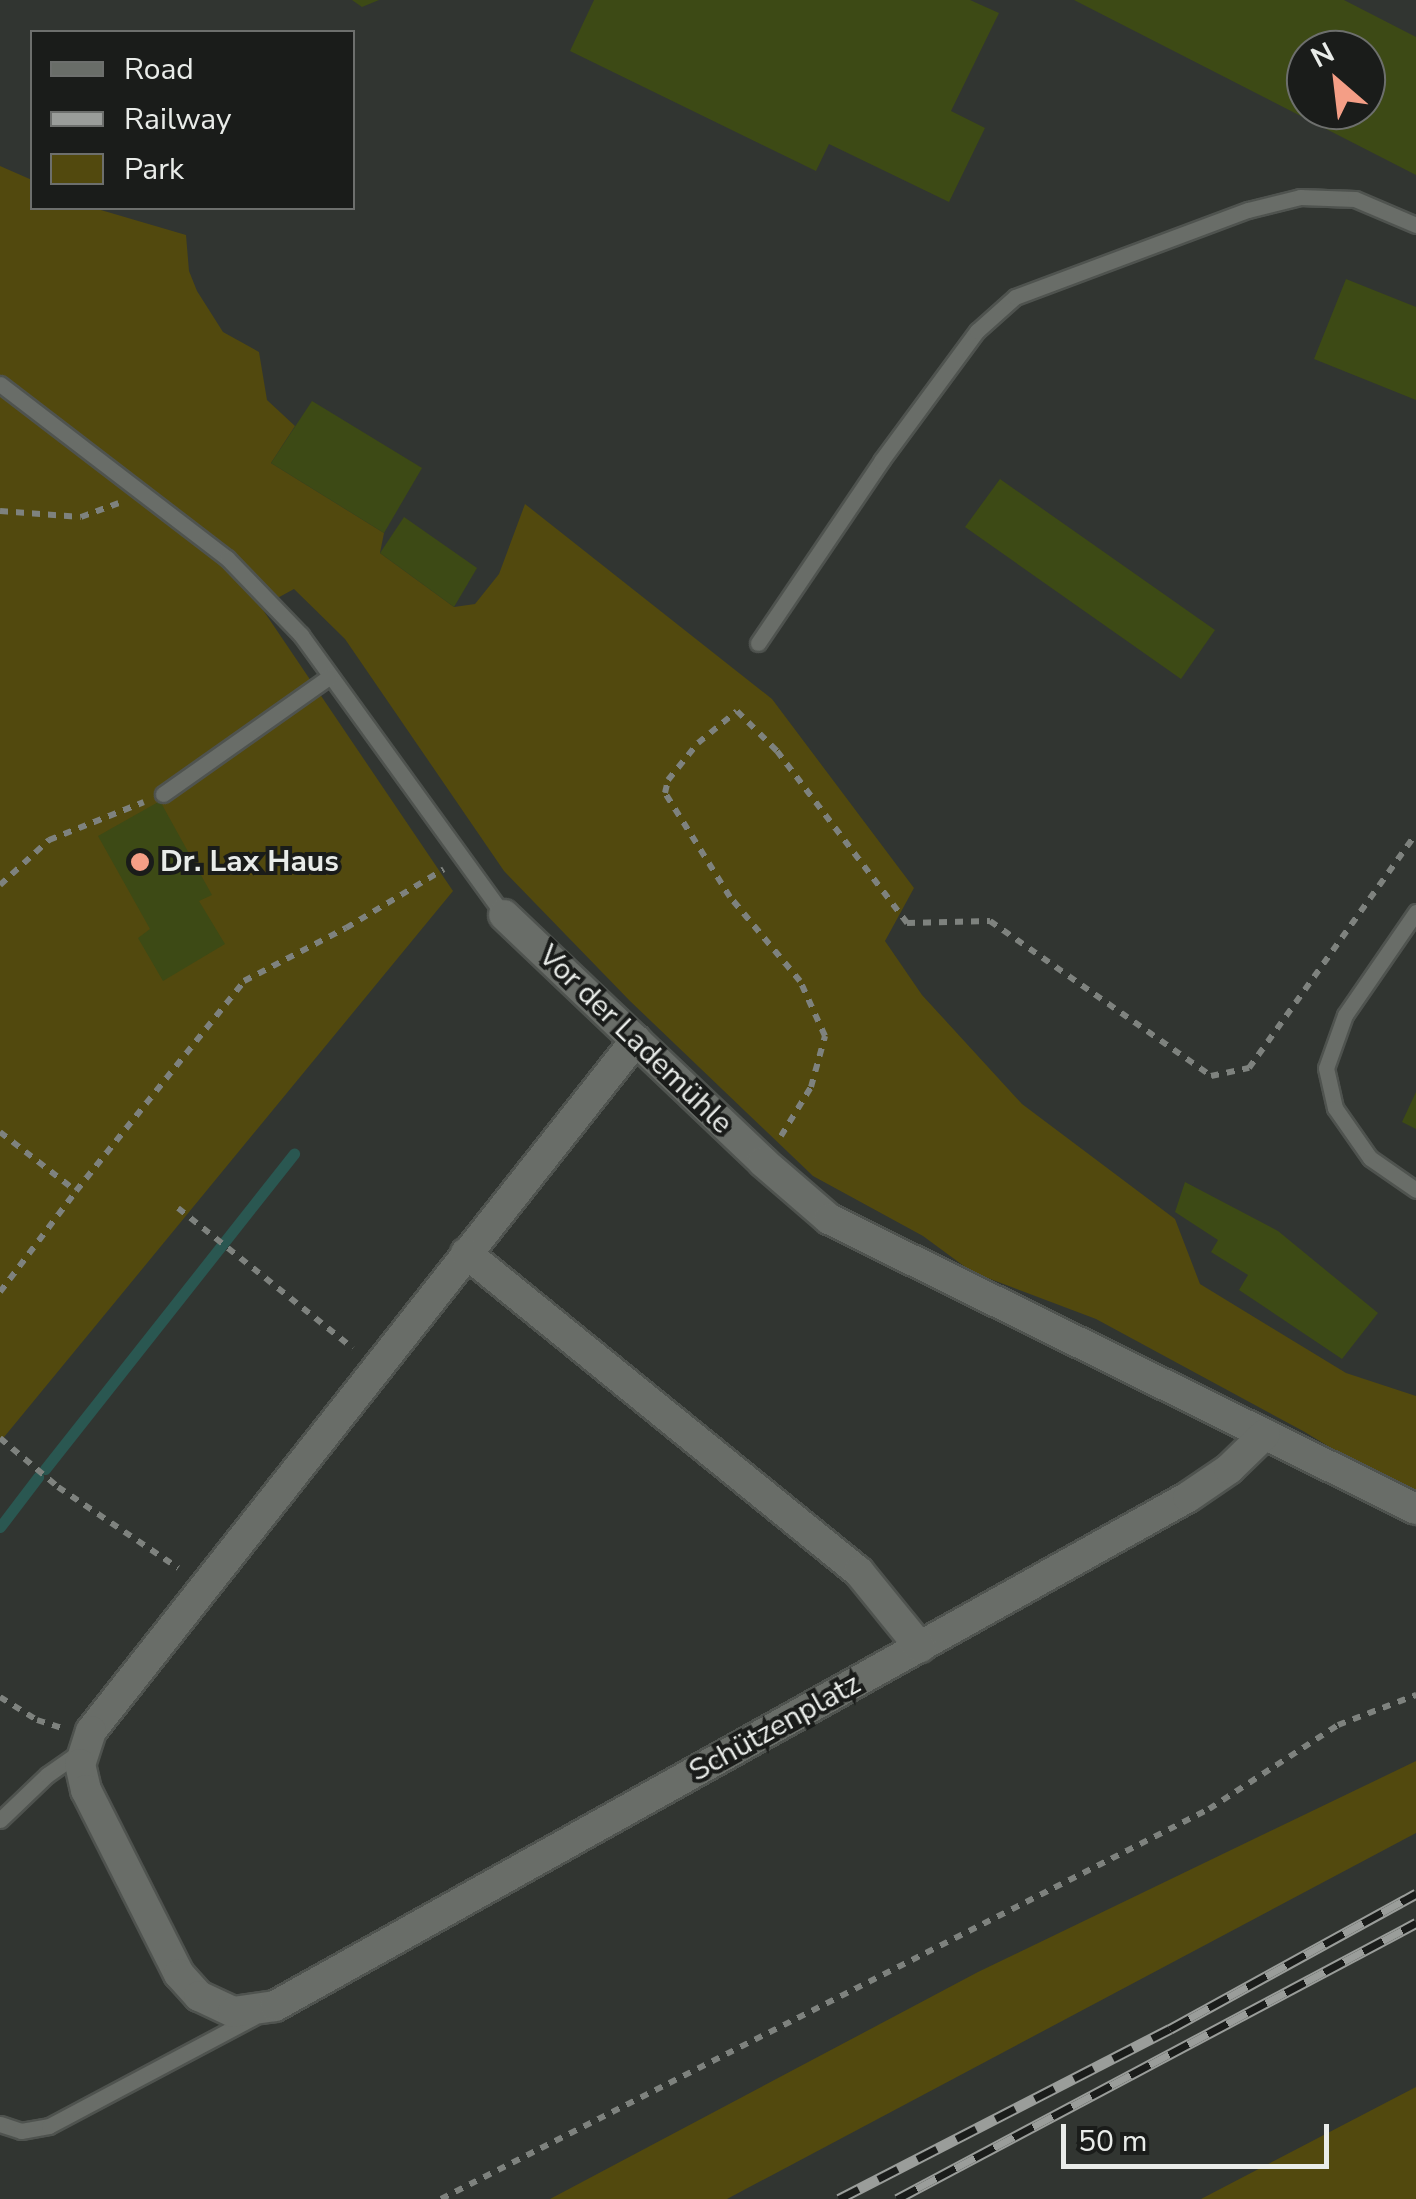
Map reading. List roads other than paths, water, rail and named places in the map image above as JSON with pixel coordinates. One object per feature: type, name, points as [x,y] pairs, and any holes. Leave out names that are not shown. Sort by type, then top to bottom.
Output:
[{"type":"street","name":"Vor der Lademühle","points":[[504,915],[763,1162],[809,1204],[852,1233],[1416,1509]]},
{"type":"street","points":[[275,2006],[234,2012],[189,1986],[86,1790],[80,1764],[86,1744],[106,1707],[636,1040]]},
{"type":"street","points":[[466,1254],[859,1572],[920,1647]]},
{"type":"street","name":"Schützenplatz","points":[[275,2006],[1188,1497],[1229,1469],[1264,1434]]},
{"type":"lane","points":[[758,643],[985,320],[1014,297],[1248,210],[1300,197],[1355,199],[1416,225]]},
{"type":"lane","name":"Vor der Lademühle","points":[[0,384],[227,558],[301,636],[504,915]]},
{"type":"lane","points":[[163,794],[330,676]]},
{"type":"lane","points":[[1416,912],[1344,1015],[1326,1068],[1335,1108],[1370,1158],[1416,1190]]},
{"type":"lane","points":[[0,1820],[86,1744]]},
{"type":"lane","points":[[0,2124],[22,2131],[49,2126],[275,2006]]},
{"type":"waterway","points":[[45,1469],[294,1154]]},
{"type":"waterway","points":[[0,1527],[38,1477]]},
{"type":"railway","points":[[839,2199],[1170,2029],[1416,1894]]},
{"type":"railway","points":[[897,2199],[1416,1923]]},
{"type":"place","name":"Dr. Lax Haus","points":[[140,862]]}]
